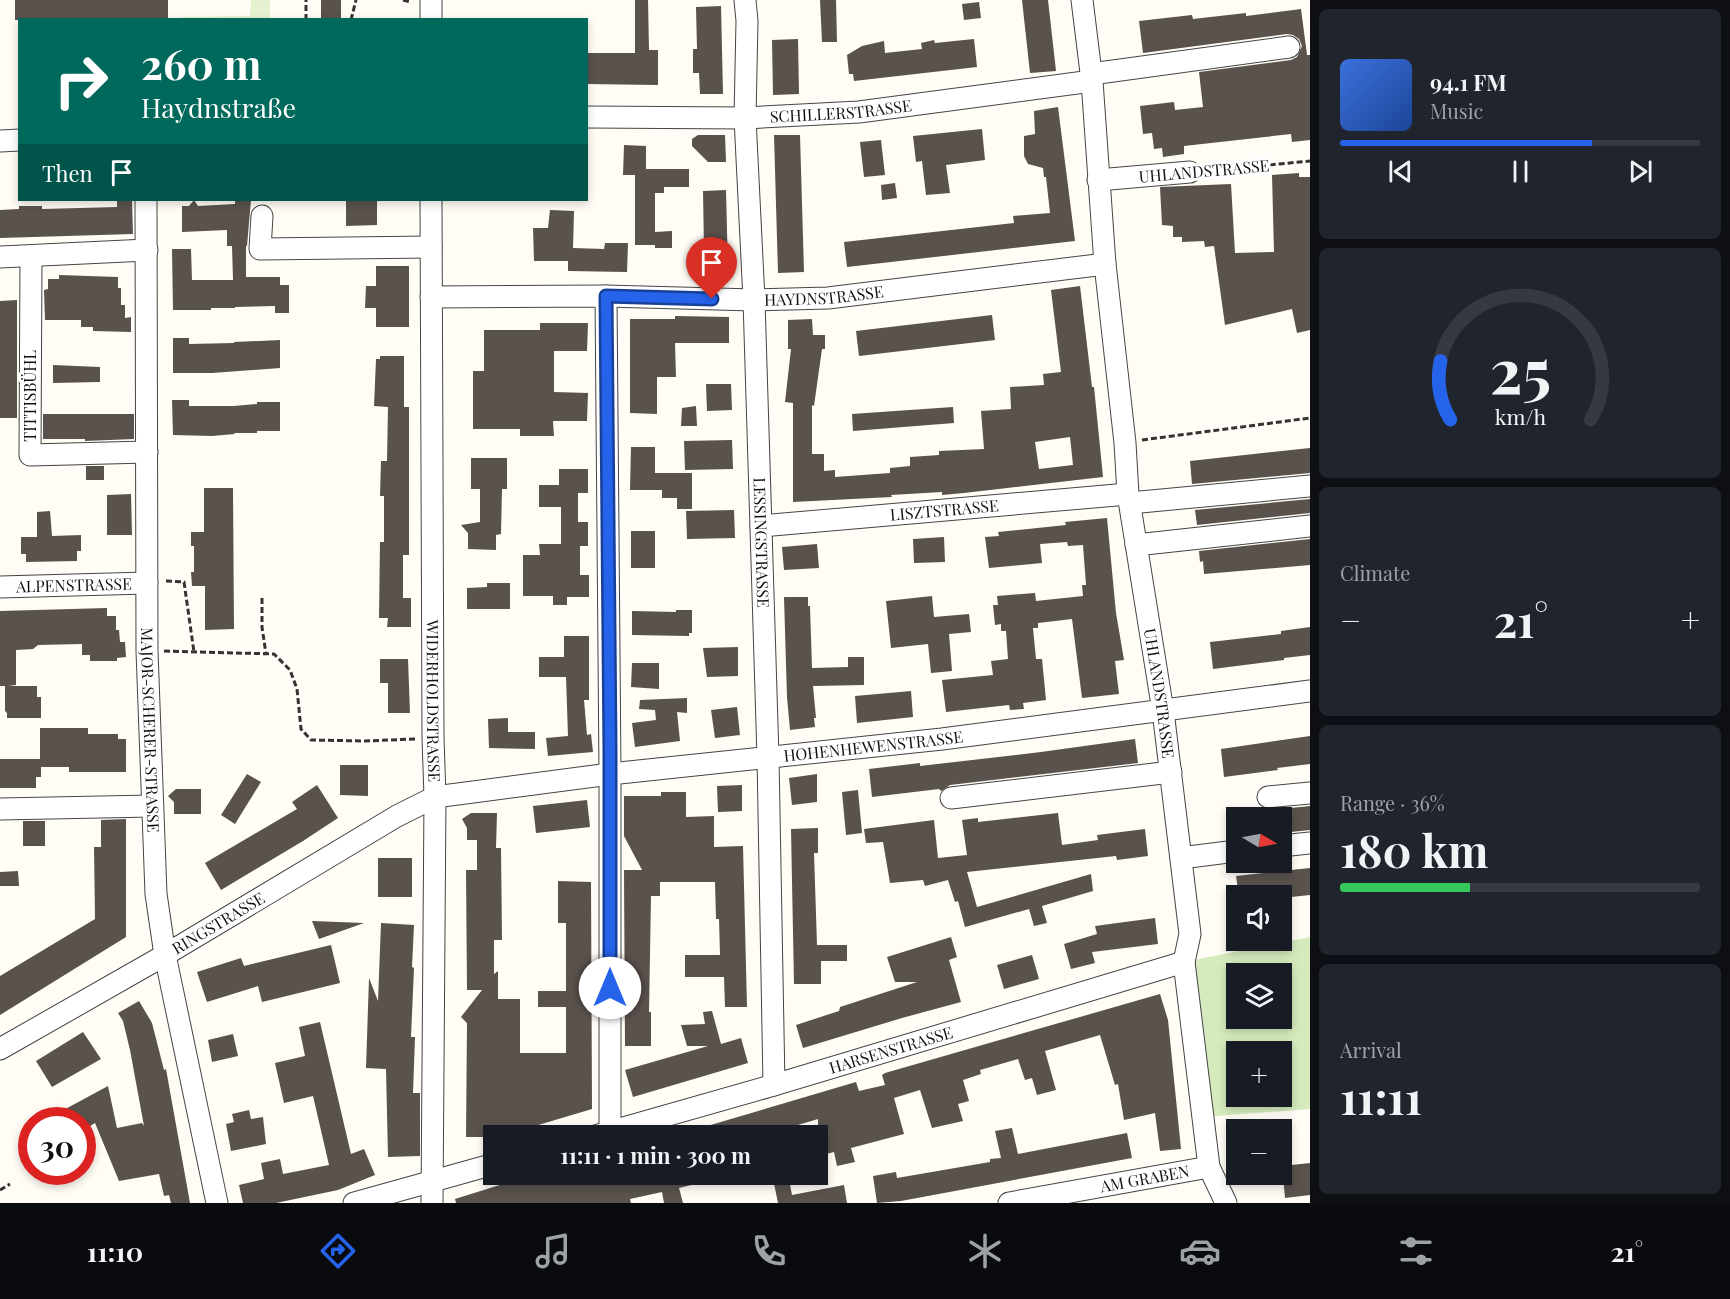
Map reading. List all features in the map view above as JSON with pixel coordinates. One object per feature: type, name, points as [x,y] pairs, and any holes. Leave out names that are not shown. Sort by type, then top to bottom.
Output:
[{"type":"street","points":[[431,0],[431,18]]},
{"type":"street","name":"LESSINGSTRASSE","points":[[745,0],[747,21],[745,118],[754,300],[768,757],[774,1086]]},
{"type":"street","name":"UHLANDSTRASSE","points":[[1082,0],[1092,77],[1105,264],[1129,498],[1163,711],[1190,934],[1184,962],[1209,1167],[1226,1203]]},
{"type":"street","name":"SCHILLERSTRASSE","points":[[588,117],[745,118],[859,112],[1289,47]]},
{"type":"street","points":[[0,141],[18,140]]},
{"type":"street","name":"UHLANDSTRASSE","points":[[1098,180],[1190,172]]},
{"type":"street","name":"MAJOR-SCHERER-STRASSE","points":[[146,201],[147,651],[156,894],[165,955],[217,1203]]},
{"type":"street","name":"WIDERHOLDSTRASSE","points":[[430,201],[435,797],[432,1203]]},
{"type":"street","points":[[262,216],[260,249],[430,247]]},
{"type":"street","points":[[0,257],[147,250]]},
{"type":"street","name":"TITTISBÜHL","points":[[31,256],[30,455],[147,452]]},
{"type":"street","name":"HAYDNSTRASSE","points":[[431,297],[606,296],[754,300],[828,298],[1105,264]]},
{"type":"street","points":[[603,1125],[610,774],[606,296]]},
{"type":"street","name":"LISZTSTRASSE","points":[[761,526],[1310,486]]},
{"type":"street","points":[[1136,545],[1310,526]]},
{"type":"street","name":"ALPENSTRASSE","points":[[0,587],[147,581]]},
{"type":"street","name":"HOHENHEWENSTRASSE","points":[[435,797],[610,774],[942,739],[1310,691]]},
{"type":"street","points":[[951,798],[1170,772]]},
{"type":"street","points":[[1268,797],[1310,793]]},
{"type":"street","name":"RINGSTRASSE","points":[[0,1049],[165,955],[397,816],[435,797]]},
{"type":"street","points":[[0,809],[152,806]]},
{"type":"street","points":[[1292,845],[1310,843]]},
{"type":"street","points":[[1181,858],[1226,852]]},
{"type":"street","name":"HARSENSTRASSE","points":[[632,1125],[774,1086],[1184,962]]},
{"type":"street","points":[[354,1203],[483,1167]]},
{"type":"street","name":"AM GRABEN","points":[[1009,1203],[1209,1167]]},
{"type":"path","points":[[306,0],[306,18]]},
{"type":"path","points":[[351,18],[356,0]]},
{"type":"path","name":"UHLANDSTRASSE","points":[[1190,172],[1310,161]]},
{"type":"path","points":[[1125,442],[1310,418]]},
{"type":"path","points":[[147,581],[184,582],[194,651]]},
{"type":"path","points":[[262,598],[262,627],[266,654]]},
{"type":"path","points":[[147,651],[274,654],[290,670],[297,689],[301,729],[311,740],[365,741],[433,738]]},
{"type":"path","points":[[0,1190],[10,1184]]},
{"type":"green space","points":[[251,0],[270,0],[270,18],[182,18],[182,17],[250,16]]},
{"type":"green space","points":[[1310,937],[1310,1109],[1204,1117],[1184,962],[1239,951],[1292,951],[1292,941]]},
{"type":"building","points":[[15,0],[168,0],[168,18],[18,18],[15,20]]},
{"type":"building","points":[[321,0],[341,0],[341,18],[321,18]]},
{"type":"building","points":[[635,0],[648,0],[649,50],[658,50],[658,85],[588,84],[588,53],[635,53]]},
{"type":"building","points":[[820,0],[836,0],[837,42],[822,42]]},
{"type":"building","points":[[1022,0],[1048,0],[1056,71],[1030,73]]},
{"type":"building","points":[[979,2],[981,18],[964,20],[962,4]]},
{"type":"building","points":[[721,6],[723,94],[700,94],[699,73],[693,73],[693,49],[697,49],[696,7]]},
{"type":"building","points":[[1301,9],[1307,55],[1310,55],[1310,140],[1292,142],[1291,134],[1184,146],[1184,154],[1163,157],[1162,148],[1154,149],[1152,133],[1143,134],[1140,106],[1174,102],[1175,110],[1203,107],[1199,72],[1291,60],[1297,57],[1302,46],[1299,39],[1287,34],[1143,53],[1139,21],[1192,15],[1193,19],[1246,13],[1246,16]]},
{"type":"building","points":[[798,39],[799,94],[773,95],[772,40]]},
{"type":"building","points":[[974,39],[977,67],[854,81],[853,74],[849,74],[847,55],[862,46],[884,41],[885,53],[922,49],[921,43],[934,40],[935,43]]},
{"type":"building","points":[[1058,107],[1075,241],[847,267],[844,242],[1014,223],[1013,216],[1050,213],[1043,168],[1028,164],[1024,156],[1024,136],[1035,134],[1034,111]]},
{"type":"building","points":[[982,129],[985,160],[946,165],[950,193],[926,195],[922,161],[916,162],[913,136]]},
{"type":"building","points":[[698,135],[725,135],[726,162],[708,162],[692,146],[692,139]]},
{"type":"building","points":[[774,135],[800,135],[804,272],[778,273]]},
{"type":"building","points":[[881,140],[885,175],[864,177],[860,142]]},
{"type":"building","points":[[624,145],[646,146],[646,169],[689,169],[689,187],[664,187],[664,193],[655,193],[655,232],[672,231],[672,248],[635,245],[635,175],[623,175]]},
{"type":"building","points":[[1299,173],[1299,177],[1310,177],[1310,330],[1297,333],[1292,309],[1225,325],[1214,246],[1205,247],[1204,241],[1182,242],[1182,237],[1173,237],[1173,226],[1162,225],[1160,187],[1231,184],[1235,253],[1274,252],[1272,175]]},
{"type":"building","points":[[895,183],[897,198],[882,200],[881,185]]},
{"type":"building","points":[[726,190],[728,271],[693,271],[694,261],[704,251],[703,191]]},
{"type":"building","points":[[117,201],[132,201],[133,234],[0,238],[0,210],[19,209],[19,206],[42,206],[42,209],[117,207]]},
{"type":"building","points":[[193,201],[198,206],[251,201],[246,246],[246,277],[280,277],[280,285],[289,285],[289,313],[275,313],[275,306],[173,310],[172,249],[191,249],[192,280],[233,280],[232,246],[227,246],[227,230],[182,232],[182,206],[189,206]]},
{"type":"building","points":[[346,201],[377,201],[377,225],[346,226]]},
{"type":"building","points":[[550,210],[574,211],[573,248],[604,249],[605,243],[628,243],[627,272],[568,271],[568,261],[534,261],[533,228],[548,228]]},
{"type":"building","points":[[376,266],[409,266],[409,327],[376,327],[376,308],[365,308],[366,286],[376,286]]},
{"type":"building","points":[[59,275],[118,277],[118,288],[121,288],[121,305],[125,305],[125,318],[131,317],[131,332],[93,331],[93,327],[81,327],[81,320],[45,320],[44,290],[48,289],[48,279],[59,279]]},
{"type":"building","points":[[1080,286],[1092,387],[1094,387],[1103,477],[942,495],[942,492],[793,502],[793,403],[785,402],[791,349],[788,349],[788,320],[812,319],[813,335],[825,335],[825,349],[822,349],[814,406],[812,405],[812,454],[824,454],[824,471],[835,470],[835,477],[890,473],[890,468],[910,466],[910,457],[939,455],[939,451],[984,449],[981,411],[1011,409],[1010,387],[1044,385],[1043,374],[1061,372],[1051,290]],"holes":[[[1070,437],[1073,465],[1039,469],[1035,442]]]},
{"type":"building","points":[[17,300],[17,418],[0,418],[0,301]]},
{"type":"building","points":[[992,315],[995,340],[859,356],[856,331]]},
{"type":"building","points":[[675,316],[729,317],[729,343],[675,343],[676,377],[657,377],[657,414],[630,413],[630,319],[675,319]]},
{"type":"building","points":[[540,323],[588,323],[587,351],[554,351],[554,392],[588,393],[587,421],[553,421],[554,436],[520,436],[520,429],[473,429],[473,371],[484,371],[484,330],[540,330]]},
{"type":"building","points":[[173,338],[189,338],[189,344],[280,340],[280,368],[212,373],[173,373]]},
{"type":"building","points":[[380,356],[404,356],[404,407],[409,407],[409,555],[403,555],[403,598],[411,598],[411,627],[387,627],[388,618],[379,618],[380,542],[384,542],[384,496],[380,496],[381,461],[387,461],[388,407],[374,406],[376,359],[380,359]]},
{"type":"building","points":[[53,365],[100,367],[100,382],[53,383]]},
{"type":"building","points":[[706,384],[731,384],[732,410],[707,411]]},
{"type":"building","points":[[172,400],[189,400],[189,406],[234,406],[257,404],[257,402],[280,402],[280,431],[212,436],[173,435]]},
{"type":"building","points":[[696,406],[697,426],[681,426],[682,408]]},
{"type":"building","points":[[953,407],[954,423],[853,431],[852,414]]},
{"type":"building","points":[[43,414],[134,414],[134,439],[85,441],[85,439],[43,439]]},
{"type":"building","points":[[732,440],[733,469],[685,470],[684,441]]},
{"type":"building","points":[[631,447],[655,447],[655,473],[692,473],[692,509],[677,509],[677,498],[662,498],[662,490],[630,490]]},
{"type":"building","points":[[1310,448],[1310,473],[1192,484],[1190,461]]},
{"type":"building","points":[[471,458],[507,458],[507,489],[502,489],[501,534],[496,535],[496,550],[468,549],[468,533],[461,525],[480,522],[480,489],[471,489]]},
{"type":"building","points":[[86,466],[104,466],[104,480],[86,480]]},
{"type":"building","points":[[559,469],[588,469],[588,493],[578,493],[578,522],[588,522],[588,546],[580,546],[580,575],[589,575],[589,597],[567,597],[567,605],[553,605],[553,596],[523,596],[523,555],[540,555],[539,544],[561,544],[561,507],[539,507],[539,485],[559,485]]},
{"type":"building","points":[[204,488],[233,488],[234,629],[205,630],[205,586],[192,586],[194,546],[191,546],[191,532],[204,532]]},
{"type":"building","points":[[131,494],[132,535],[107,535],[107,495]]},
{"type":"building","points":[[1310,499],[1310,513],[1197,525],[1195,510]]},
{"type":"building","points":[[734,510],[735,538],[687,539],[686,511]]},
{"type":"building","points":[[50,511],[52,536],[81,535],[81,551],[77,551],[77,561],[26,562],[26,554],[21,554],[21,537],[37,537],[37,512]]},
{"type":"building","points":[[1107,518],[1116,613],[1124,660],[1115,661],[1119,694],[1082,698],[1072,619],[1038,623],[1038,628],[1033,628],[1036,659],[1042,659],[1046,700],[1023,703],[1024,709],[1010,710],[1009,705],[946,712],[942,680],[993,675],[991,661],[1008,659],[1006,631],[1001,631],[1001,624],[995,625],[993,605],[998,605],[997,596],[1035,593],[1036,601],[1083,596],[1082,585],[1086,585],[1083,545],[1068,546],[1067,542],[1040,544],[1042,563],[989,568],[985,537],[999,536],[998,532]]},
{"type":"building","points":[[631,531],[655,531],[655,568],[631,568]]},
{"type":"building","points":[[944,537],[945,562],[914,563],[913,539]]},
{"type":"building","points":[[1310,539],[1310,565],[1204,574],[1203,561],[1200,562],[1199,551]]},
{"type":"building","points":[[817,544],[819,568],[784,570],[782,547]]},
{"type":"building","points":[[487,583],[510,583],[510,609],[467,609],[467,588],[487,587]]},
{"type":"building","points":[[932,596],[934,617],[969,614],[971,632],[949,634],[952,671],[931,673],[928,644],[891,648],[886,601]]},
{"type":"building","points":[[784,597],[808,597],[812,668],[848,667],[848,657],[864,657],[864,685],[813,686],[815,727],[790,730]]},
{"type":"building","points":[[107,608],[107,616],[116,616],[116,630],[119,630],[120,642],[125,642],[126,657],[117,658],[117,661],[90,661],[90,655],[82,655],[82,644],[38,645],[33,649],[16,650],[16,685],[8,686],[37,686],[37,697],[41,697],[41,718],[7,718],[5,686],[0,686],[0,611]]},
{"type":"building","points":[[676,610],[692,610],[692,633],[689,633],[689,636],[632,635],[632,611],[676,612]]},
{"type":"building","points":[[1310,627],[1310,655],[1213,669],[1210,642],[1281,634],[1281,631]]},
{"type":"building","points":[[564,636],[589,636],[589,700],[584,700],[587,735],[591,734],[593,752],[548,756],[546,738],[568,736],[566,677],[539,677],[539,657],[564,657]]},
{"type":"building","points":[[738,647],[738,676],[707,677],[703,648]]},
{"type":"building","points":[[380,659],[408,659],[410,713],[388,713],[388,683],[380,683]]},
{"type":"building","points":[[632,663],[659,663],[659,689],[631,687]]},
{"type":"building","points":[[911,691],[913,717],[857,723],[855,696]]},
{"type":"building","points":[[687,698],[687,713],[677,712],[680,741],[635,747],[632,723],[656,720],[655,710],[639,709],[640,700]]},
{"type":"building","points":[[737,707],[740,735],[715,738],[711,710]]},
{"type":"building","points":[[508,718],[508,732],[535,732],[535,749],[489,748],[488,719]]},
{"type":"building","points":[[40,728],[88,728],[88,734],[118,734],[118,739],[126,739],[126,772],[69,772],[69,767],[41,767],[41,777],[36,777],[36,788],[0,788],[0,759],[40,759]]},
{"type":"building","points":[[1310,736],[1310,764],[1224,777],[1221,749]]},
{"type":"building","points":[[1135,739],[1138,763],[950,785],[941,791],[939,789],[872,797],[869,769],[920,763],[920,766]]},
{"type":"building","points":[[340,765],[368,765],[368,796],[340,795]]},
{"type":"building","points":[[247,774],[261,782],[235,824],[221,815]]},
{"type":"building","points":[[817,774],[817,802],[792,805],[789,778]]},
{"type":"building","points":[[317,785],[338,818],[221,890],[205,863],[297,809],[292,802]]},
{"type":"building","points":[[742,785],[742,811],[718,812],[717,786]]},
{"type":"building","points":[[176,789],[201,789],[201,814],[174,814],[174,802],[168,796]]},
{"type":"building","points":[[858,790],[862,833],[846,835],[842,792]]},
{"type":"building","points":[[661,792],[686,792],[686,817],[714,816],[714,847],[743,846],[747,1007],[725,1007],[724,977],[685,977],[685,955],[720,955],[715,882],[660,882],[660,896],[651,896],[649,1012],[651,1012],[651,1046],[625,1046],[624,870],[642,870],[624,836],[624,796],[661,796]]},
{"type":"building","points":[[587,800],[590,827],[536,833],[533,806]]},
{"type":"building","points":[[1310,806],[1310,830],[1292,832],[1292,808]]},
{"type":"building","points":[[471,813],[497,813],[496,848],[501,848],[502,940],[494,940],[494,974],[498,971],[498,999],[520,999],[520,1053],[566,1053],[566,1007],[538,1007],[538,991],[566,991],[566,923],[558,923],[558,881],[591,882],[592,1109],[538,1125],[483,1125],[483,1137],[466,1137],[467,1023],[461,1017],[482,990],[467,990],[466,870],[477,870],[477,840],[467,840],[467,828],[462,819]]},
{"type":"building","points":[[1058,813],[1062,845],[1098,840],[1097,835],[1145,829],[1148,856],[1117,860],[1116,856],[967,872],[977,907],[1091,874],[1093,891],[1042,906],[1047,923],[1034,926],[1029,909],[965,927],[958,901],[955,902],[948,880],[925,886],[923,880],[890,883],[883,842],[866,843],[864,829],[934,820],[938,858],[967,855],[962,820],[978,818],[978,822]]},
{"type":"building","points":[[126,819],[126,937],[0,1015],[0,976],[95,919],[94,847],[101,847],[101,820]]},
{"type":"building","points":[[23,821],[45,821],[45,846],[23,846]]},
{"type":"building","points":[[818,828],[818,853],[814,853],[817,945],[847,945],[847,961],[821,961],[821,984],[794,984],[791,829]]},
{"type":"building","points":[[378,858],[412,858],[412,897],[378,897]]},
{"type":"building","points":[[1310,868],[1310,895],[1292,897],[1292,885],[1237,885],[1236,876],[1292,873],[1292,870]]},
{"type":"building","points":[[18,871],[19,886],[0,886],[0,872]]},
{"type":"building","points":[[1155,918],[1158,944],[1092,952],[1095,963],[1071,969],[1064,944],[1097,934],[1095,926]]},
{"type":"building","points":[[312,921],[364,923],[319,939]]},
{"type":"building","points":[[381,923],[414,925],[411,1037],[415,1037],[413,1093],[420,1093],[420,1156],[388,1157],[386,1069],[366,1068],[369,978],[378,1001]]},
{"type":"building","points":[[951,937],[957,957],[949,960],[961,1002],[803,1048],[796,1025],[839,1011],[840,1007],[917,982],[895,982],[887,957]]},
{"type":"building","points":[[331,945],[340,983],[262,1002],[258,986],[207,1002],[197,972],[241,958],[244,966]]},
{"type":"building","points":[[1032,955],[1039,979],[1004,989],[997,965]]},
{"type":"building","points":[[1160,994],[1168,1020],[1181,1149],[1160,1151],[1155,1113],[1124,1120],[1118,1084],[1115,1085],[1100,1035],[1045,1051],[1056,1090],[1037,1095],[1032,1078],[1025,1080],[1018,1059],[980,1070],[981,1074],[963,1080],[969,1101],[958,1104],[963,1121],[932,1128],[920,1090],[894,1098],[904,1134],[851,1148],[855,1162],[837,1166],[834,1152],[828,1154],[828,1125],[818,1125],[818,1119],[798,1125],[711,1125],[856,1082],[859,1091],[885,1085],[882,1075]]},
{"type":"building","points":[[139,1001],[152,1023],[164,1070],[166,1069],[190,1203],[171,1203],[169,1195],[164,1196],[159,1174],[119,1181],[96,1125],[96,1107],[69,1107],[108,1086],[117,1128],[142,1123],[144,1126],[130,1050],[123,1021],[118,1013]]},
{"type":"building","points":[[712,1011],[721,1044],[741,1038],[748,1063],[633,1097],[625,1070],[708,1046],[687,1046],[681,1025],[705,1024],[703,1012]]},
{"type":"building","points":[[320,1022],[351,1154],[364,1149],[375,1175],[338,1190],[276,1203],[243,1203],[239,1185],[264,1179],[261,1163],[280,1159],[283,1174],[329,1165],[313,1096],[284,1103],[275,1063],[305,1056],[299,1027]]},
{"type":"building","points":[[83,1032],[101,1059],[52,1087],[36,1061]]},
{"type":"building","points":[[233,1034],[238,1056],[212,1062],[208,1040]]},
{"type":"building","points":[[249,1110],[251,1119],[263,1117],[266,1144],[231,1151],[226,1124],[234,1122],[232,1114]]},
{"type":"building","points":[[1012,1128],[1018,1154],[1127,1133],[1132,1158],[901,1201],[877,1203],[873,1176],[896,1172],[897,1178],[990,1162],[990,1159],[1001,1158],[995,1131]]},
{"type":"building","points":[[1310,1163],[1310,1195],[1285,1198],[1284,1185],[1292,1185],[1292,1165]]},
{"type":"building","points":[[500,1185],[691,1185],[679,1188],[683,1203],[664,1203],[662,1192],[630,1199],[631,1203],[456,1203],[455,1199]]},
{"type":"building","points":[[774,1185],[790,1185],[792,1195],[844,1185],[847,1203],[778,1203]]},
{"type":"route","points":[[610,988],[606,296],[712,299]]}]
